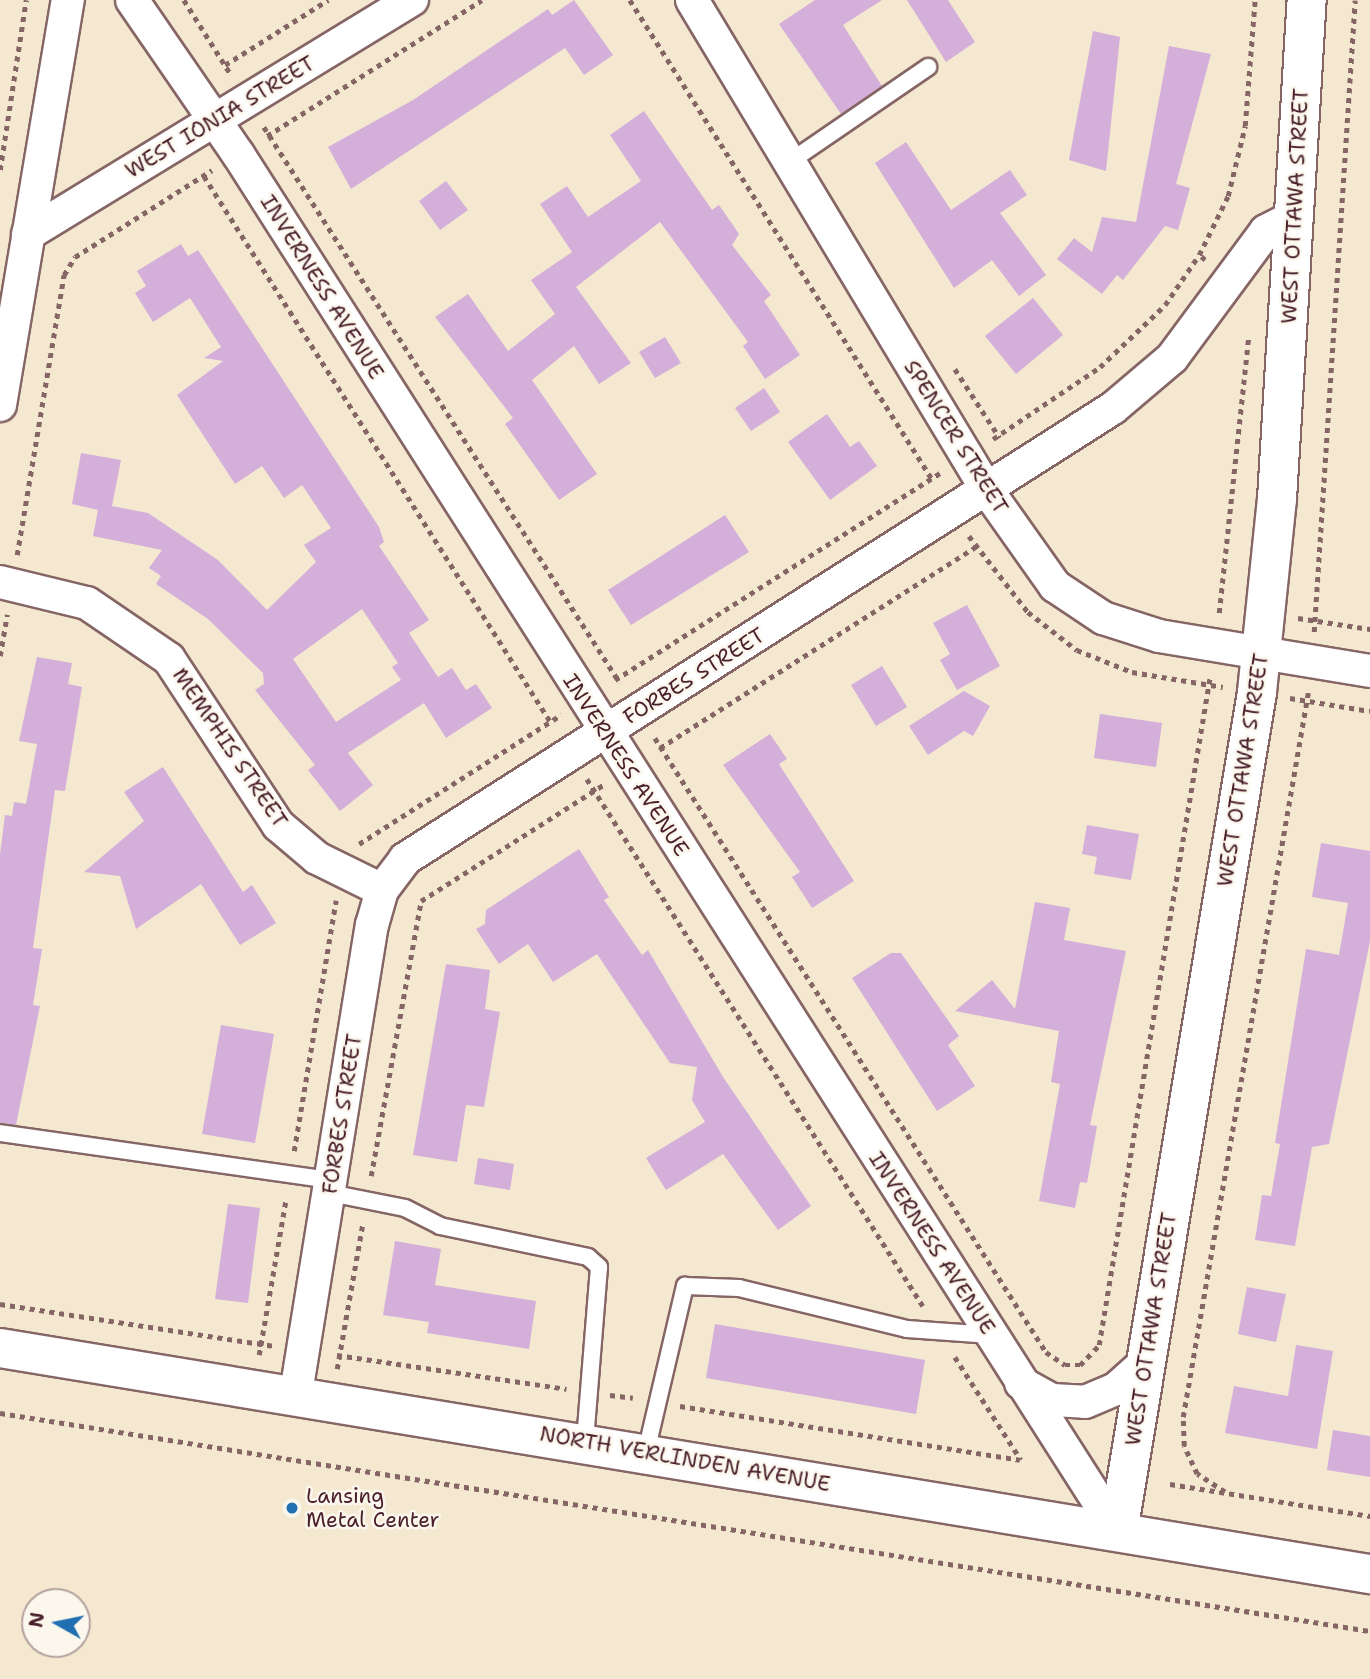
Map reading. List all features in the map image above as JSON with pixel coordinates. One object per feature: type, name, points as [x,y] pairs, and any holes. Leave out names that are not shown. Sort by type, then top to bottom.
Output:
[{"type":"street","points":[[0,405],[68,0]]},
{"type":"street","name":"INVERNESS AVENUE","points":[[132,0],[238,154],[584,700],[1118,1532]]},
{"type":"street","name":"WEST IONIA STREET","points":[[28,234],[412,0]]},
{"type":"street","name":"SPENCER STREET","points":[[692,0],[987,490],[1055,586],[1102,618],[1214,645],[1370,671]]},
{"type":"street","name":"WEST OTTAWA STREET","points":[[1118,1532],[1262,653],[1296,216],[1307,0]]},
{"type":"street","name":"FORBES STREET","points":[[314,1396],[303,1350],[382,890],[405,859],[987,490],[1123,400],[1172,358],[1266,231],[1296,216]]},
{"type":"street","name":"MEMPHIS STREET","points":[[7,575],[88,603],[169,659],[278,825],[317,858],[382,890]]},
{"type":"street","name":"NORTH VERLINDEN AVENUE","points":[[0,1348],[314,1396],[1370,1574]]},
{"type":"street","points":[[1021,1383],[1052,1400],[1085,1402],[1116,1389],[1145,1363]]},
{"type":"lane","points":[[788,163],[928,67]]},
{"type":"lane","points":[[0,1132],[290,1174],[367,1200],[405,1208],[440,1226],[588,1257],[599,1267],[602,1286],[584,1442]]},
{"type":"lane","points":[[646,1452],[685,1286],[739,1288],[939,1331],[991,1335]]},
{"type":"path","points":[[0,170],[26,0]]},
{"type":"path","points":[[184,0],[1046,1352],[1065,1365],[1080,1365],[1099,1345],[1214,645],[1248,334]]},
{"type":"path","points":[[225,65],[328,0]]},
{"type":"path","points":[[0,656],[7,575],[16,562],[64,275],[75,257],[482,0]]},
{"type":"path","points":[[354,847],[967,456],[1100,367],[1165,305],[1199,255],[1228,195],[1245,126],[1255,0]]},
{"type":"path","points":[[0,1304],[658,1402],[1021,1460],[204,176]]},
{"type":"path","points":[[1199,255],[1232,280]]},
{"type":"path","points":[[314,1396],[339,1356],[421,901],[975,547]]},
{"type":"path","points":[[254,1387],[337,896]]},
{"type":"path","points":[[0,1413],[1370,1632]]},
{"type":"path","points":[[1170,1484],[1370,1516]]},
{"type":"building","points":[[574,0],[613,55],[584,75],[565,48],[351,189],[328,147],[413,100],[548,9],[552,15]]},
{"type":"building","points":[[815,0],[882,0],[843,25],[882,86],[841,114],[779,24]]},
{"type":"building","points":[[907,0],[948,0],[975,42],[946,62]]},
{"type":"building","points":[[1093,31],[1120,37],[1106,171],[1069,160]]},
{"type":"building","points":[[1169,46],[1211,54],[1176,184],[1190,188],[1178,230],[1165,226],[1123,280],[1117,275],[1102,294],[1057,259],[1074,238],[1092,252],[1102,217],[1136,222]]},
{"type":"building","points":[[644,111],[712,210],[719,205],[739,234],[732,245],[771,295],[764,301],[800,355],[765,379],[743,346],[748,342],[660,222],[576,287],[631,363],[599,384],[574,346],[532,380],[597,474],[559,500],[505,424],[513,418],[435,317],[468,294],[508,351],[555,314],[531,280],[572,252],[540,204],[567,186],[588,217],[641,181],[610,135]]},
{"type":"building","points":[[906,142],[951,210],[1010,170],[1027,195],[1000,213],[1046,275],[1019,296],[992,260],[954,288],[875,163]]},
{"type":"building","points":[[446,181],[468,210],[440,230],[419,201]]},
{"type":"building","points":[[181,244],[188,256],[198,250],[379,527],[384,542],[379,546],[429,620],[409,633],[438,677],[452,668],[466,690],[476,684],[492,708],[446,738],[424,703],[348,753],[373,785],[340,811],[308,770],[315,765],[255,690],[264,684],[263,673],[208,619],[156,584],[161,576],[149,568],[162,550],[93,536],[98,510],[72,504],[81,453],[121,460],[112,506],[148,513],[218,560],[267,610],[316,562],[304,545],[331,528],[302,485],[284,498],[262,466],[235,484],[177,395],[223,361],[204,358],[221,347],[190,298],[153,322],[135,293],[146,286],[137,271]],"holes":[[[362,609],[398,663],[392,667],[401,680],[336,722],[293,659]]]},
{"type":"building","points":[[1033,298],[1063,335],[1016,374],[985,336]]},
{"type":"building","points":[[665,337],[681,363],[655,378],[639,352]]},
{"type":"building","points":[[764,388],[780,412],[751,431],[735,408]]},
{"type":"building","points":[[827,414],[850,447],[859,441],[877,466],[830,500],[788,442]]},
{"type":"building","points":[[725,515],[749,552],[631,625],[608,590]]},
{"type":"building","points":[[967,605],[1000,666],[957,690],[940,660],[950,654],[933,623]]},
{"type":"building","points":[[37,657],[72,663],[68,684],[82,687],[65,791],[55,790],[33,948],[42,949],[33,1005],[40,1006],[16,1125],[0,1123],[0,854],[5,815],[12,816],[14,802],[26,804],[37,744],[19,741]]},
{"type":"building","points":[[882,666],[907,707],[876,726],[851,685]]},
{"type":"building","points":[[964,691],[990,706],[973,736],[964,731],[928,755],[909,726]]},
{"type":"building","points":[[1100,714],[1162,723],[1156,767],[1094,758]]},
{"type":"building","points":[[770,734],[787,759],[779,764],[854,881],[812,908],[792,877],[800,872],[723,765]]},
{"type":"building","points":[[163,767],[243,892],[252,885],[276,923],[240,945],[201,884],[136,929],[120,876],[84,872],[144,821],[124,792]]},
{"type":"building","points":[[1087,825],[1139,834],[1131,880],[1094,874],[1097,857],[1082,854]]},
{"type":"building","points":[[1321,843],[1370,851],[1370,941],[1329,1144],[1312,1147],[1295,1246],[1255,1240],[1262,1195],[1271,1196],[1280,1144],[1275,1143],[1306,949],[1339,955],[1348,903],[1312,897]]},
{"type":"building","points":[[579,849],[609,897],[604,900],[642,955],[648,950],[723,1077],[811,1206],[778,1230],[723,1154],[666,1190],[646,1158],[705,1122],[692,1100],[697,1067],[670,1063],[597,954],[553,982],[528,944],[499,964],[476,929],[485,924],[486,910]]},
{"type":"building","points":[[1035,902],[1070,908],[1064,940],[1126,951],[1090,1125],[1097,1126],[1087,1183],[1080,1182],[1075,1208],[1039,1201],[1060,1084],[1051,1082],[1059,1031],[955,1011],[992,980],[1015,1009]]},
{"type":"building","points":[[891,953],[901,953],[959,1036],[948,1045],[975,1086],[937,1111],[852,978]]},
{"type":"building","points":[[446,964],[490,970],[485,1009],[500,1012],[484,1107],[466,1105],[457,1162],[413,1155]]},
{"type":"building","points":[[221,1025],[274,1034],[255,1143],[202,1134]]},
{"type":"building","points":[[478,1158],[514,1164],[510,1190],[474,1184]]},
{"type":"building","points":[[228,1204],[260,1208],[248,1303],[215,1299]]},
{"type":"building","points":[[395,1241],[441,1249],[435,1285],[536,1301],[529,1349],[427,1333],[429,1322],[383,1315]]},
{"type":"building","points":[[1247,1287],[1286,1294],[1276,1342],[1238,1334]]},
{"type":"building","points":[[715,1324],[925,1360],[916,1414],[706,1378]]},
{"type":"building","points":[[1296,1345],[1333,1351],[1317,1449],[1225,1433],[1234,1386],[1288,1396]]},
{"type":"building","points":[[1333,1430],[1370,1436],[1370,1477],[1327,1470]]},
{"type":"place","name":"Lansing Metal Center","points":[[292,1508]]}]
